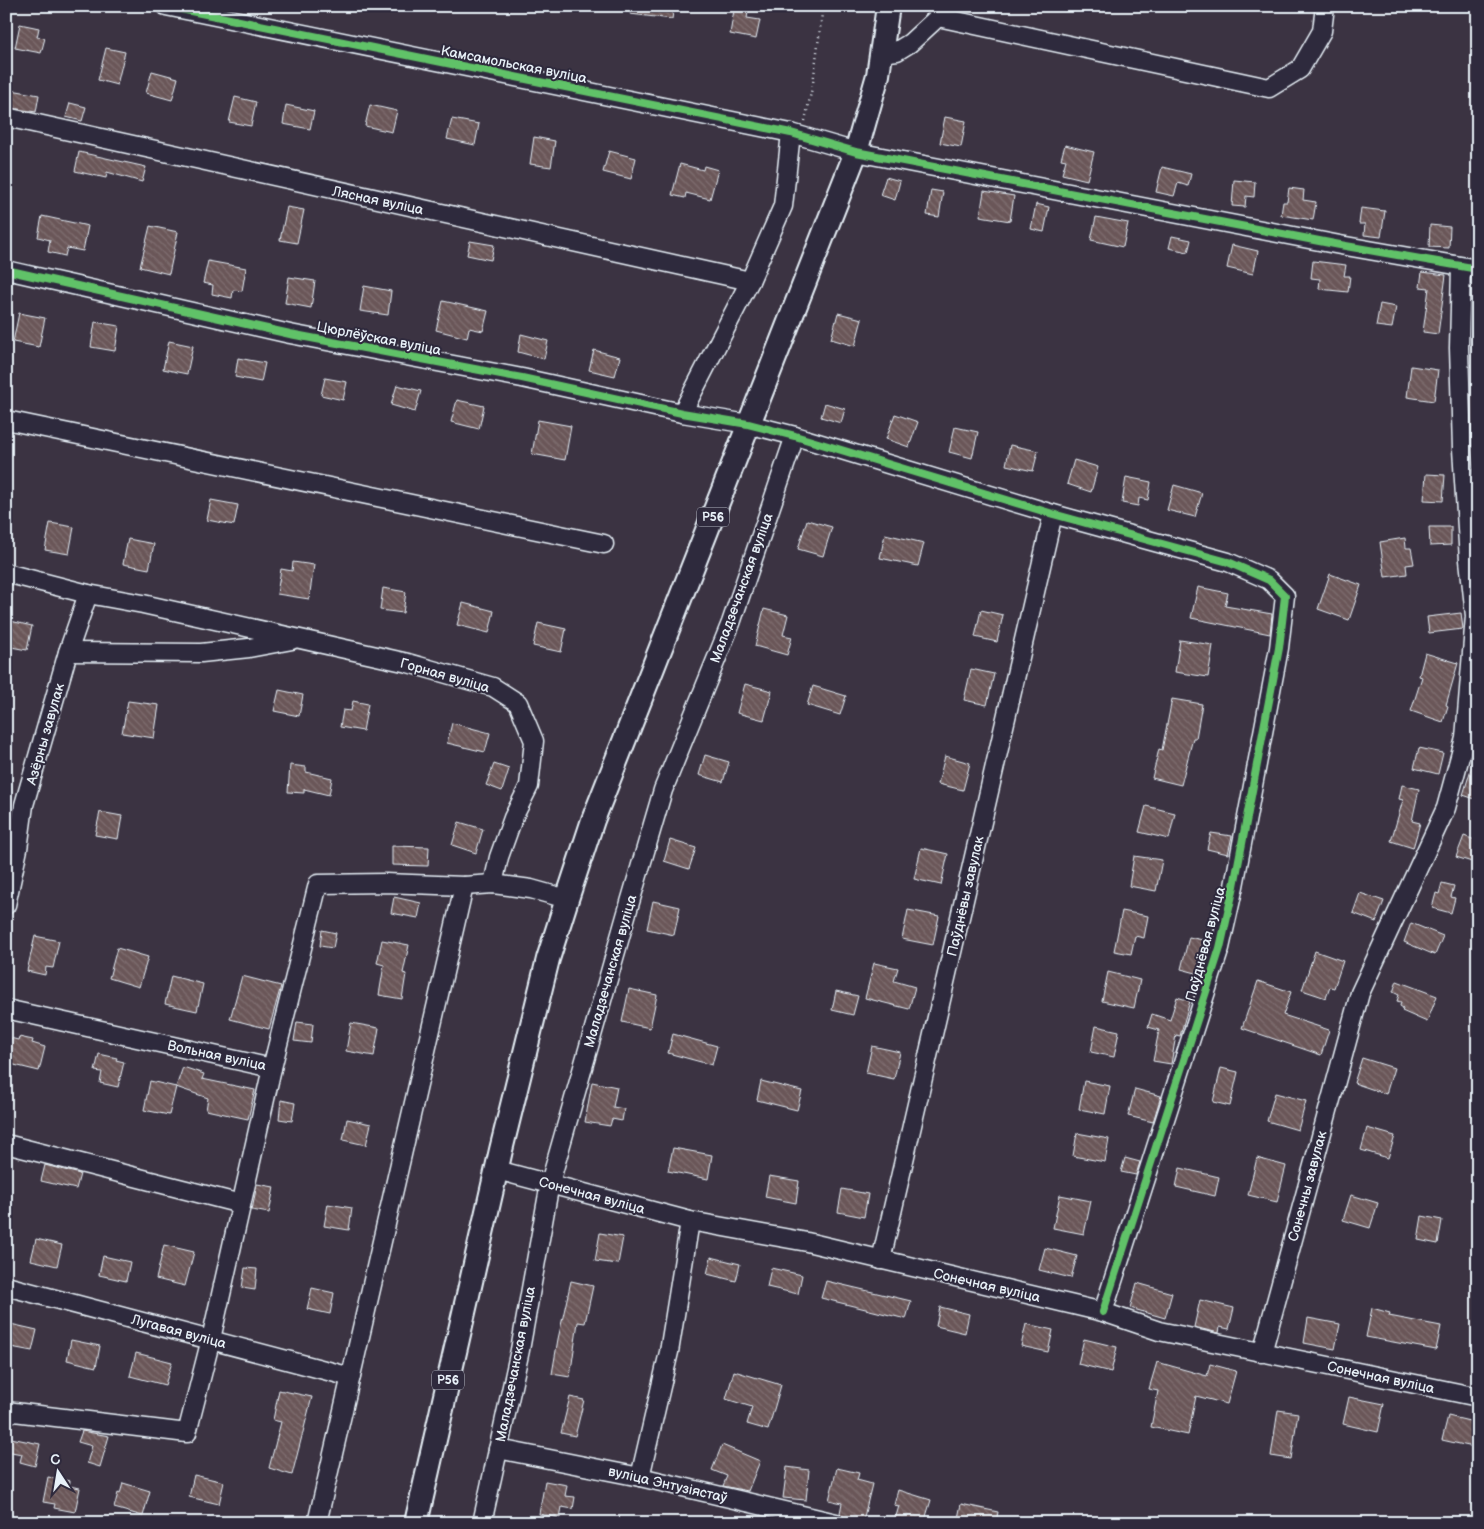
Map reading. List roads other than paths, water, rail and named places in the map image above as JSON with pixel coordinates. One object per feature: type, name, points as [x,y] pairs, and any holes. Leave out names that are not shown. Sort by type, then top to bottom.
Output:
[{"type":"main road","name":"Р56","points":[[416,1523],[496,1170],[548,959],[593,820],[856,152],[878,75],[888,6]]},
{"type":"street","name":"Камсамольская вуліца","points":[[166,6],[796,135],[856,152],[1469,268]]},
{"type":"street","points":[[881,53],[897,51],[910,43],[944,12],[1269,88],[1300,69],[1322,31],[1325,6]]},
{"type":"street","name":"Лясная вуліца","points":[[6,117],[750,281]]},
{"type":"street","points":[[682,413],[750,281],[783,206],[796,135]]},
{"type":"street","name":"Сонечны завулак","points":[[1262,1353],[1360,993],[1446,808],[1465,738],[1475,616],[1469,560],[1462,450],[1459,348],[1469,268]]},
{"type":"street","name":"Цюрлёўская вуліца","points":[[6,270],[290,334],[522,378],[682,413],[748,424],[795,436],[1053,514],[1228,562],[1269,580]]},
{"type":"street","points":[[6,420],[604,544]]},
{"type":"street","name":"Маладзечанская вуліца","points":[[482,1523],[520,1350],[550,1183],[663,790],[731,623],[795,436]]},
{"type":"street","name":"Паўднёвы завулак","points":[[881,1260],[1053,514]]},
{"type":"street","name":"Горная вуліца","points":[[6,573],[88,594],[143,604],[408,663],[493,687],[518,703],[534,741],[529,786],[513,818],[499,857],[493,884]]},
{"type":"street","name":"Паўднёвая вуліца","points":[[1103,1312],[1220,948],[1234,886],[1279,648],[1286,596],[1269,580]]},
{"type":"street","name":"Азёрны завулак","points":[[6,906],[18,849],[24,805],[68,652],[88,594]]},
{"type":"street","name":"Горная вуліца","points":[[68,652],[201,653],[249,648],[300,639]]},
{"type":"street","name":"Вольная вуліца","points":[[7,1009],[272,1068],[318,884],[385,883],[464,886]]},
{"type":"street","points":[[318,1519],[464,886],[493,884],[531,889],[567,899]]},
{"type":"street","points":[[6,1411],[187,1434],[211,1339],[272,1068]]},
{"type":"street","points":[[6,1144],[241,1204]]},
{"type":"street","name":"Сонечная вуліца","points":[[496,1170],[690,1221],[807,1242],[1103,1312],[1159,1331],[1478,1397]]},
{"type":"street","points":[[640,1477],[669,1352],[690,1221]]},
{"type":"street","name":"Лугавая вуліца","points":[[6,1286],[351,1377]]},
{"type":"street","name":"вуліца Энтузіястаў","points":[[498,1449],[640,1477],[836,1523]]}]
